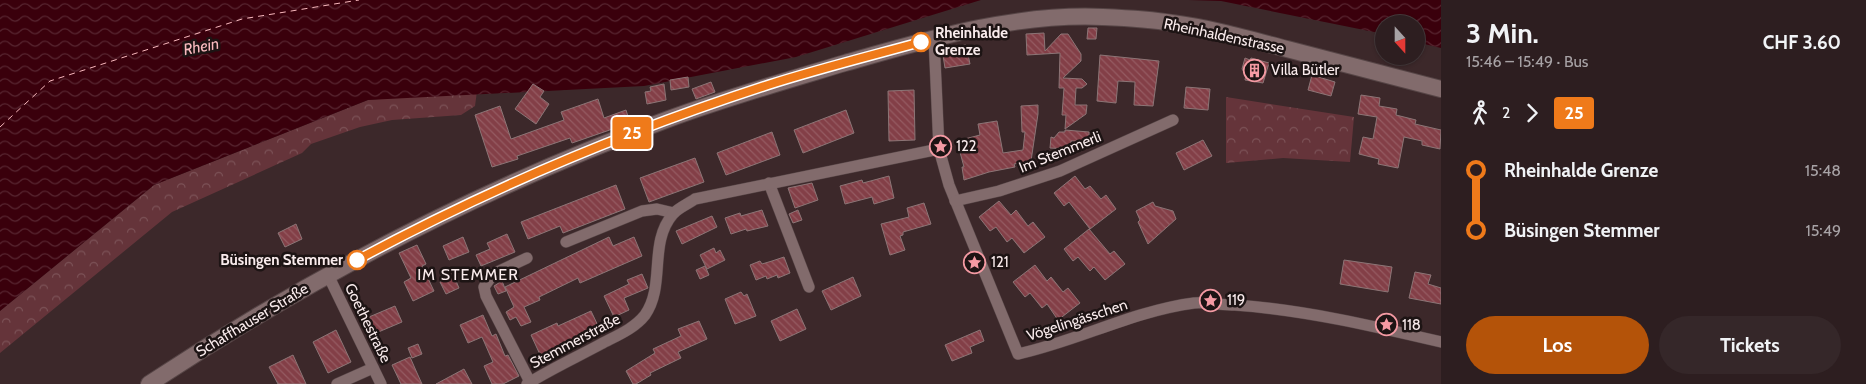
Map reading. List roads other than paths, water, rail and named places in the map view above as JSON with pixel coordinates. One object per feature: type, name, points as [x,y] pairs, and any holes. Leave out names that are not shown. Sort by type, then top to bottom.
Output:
[{"type":"main road","name":"Rheinhaldenstrasse","points":[[939,37],[1015,22],[1049,18],[1100,17],[1172,22],[1229,34],[1441,89]]},
{"type":"main road","name":"Schaffhauser Straße","points":[[149,384],[185,360],[328,275],[432,221],[497,190],[603,144],[668,120],[770,85],[939,37]]},
{"type":"street","name":"Vögelingässchen","points":[[939,37],[939,148],[955,201],[1018,354],[1050,347],[1128,318],[1195,303],[1251,306],[1329,317],[1441,342]]},
{"type":"street","name":"Im Stemmerli","points":[[955,201],[999,191],[1060,171],[1173,120]]},
{"type":"street","name":"Stemmerstraße","points":[[529,383],[624,332],[641,319],[651,305],[655,289],[661,236],[674,213],[695,199],[939,148]]},
{"type":"street","points":[[769,183],[810,287]]},
{"type":"street","points":[[566,242],[642,211],[657,209],[674,213]]},
{"type":"street","points":[[527,258],[493,274],[484,287],[486,296],[529,383]]},
{"type":"street","name":"Goethestraße","points":[[328,275],[381,384]]},
{"type":"street","points":[[337,384],[373,368]]},
{"type":"water","name":"Rhein","points":[[0,0],[981,0],[796,57],[644,86],[368,100],[154,185],[0,311]]},
{"type":"water","points":[[1188,0],[1441,0],[1441,48],[1425,44],[1425,15],[1375,15],[1375,32],[1221,1]]},
{"type":"place","name":"Rheinhalde Grenze","points":[[921,42]]},
{"type":"place","name":"Villa Bütler","points":[[1255,70]]},
{"type":"place","name":"122","points":[[940,146]]},
{"type":"place","name":"Büsingen Stemmer","points":[[357,260]]},
{"type":"place","name":"121","points":[[975,262]]},
{"type":"place","name":"119","points":[[1211,300]]},
{"type":"place","name":"118","points":[[1386,325]]},
{"type":"district","name":"IM STEMMER","points":[[468,274]]}]
